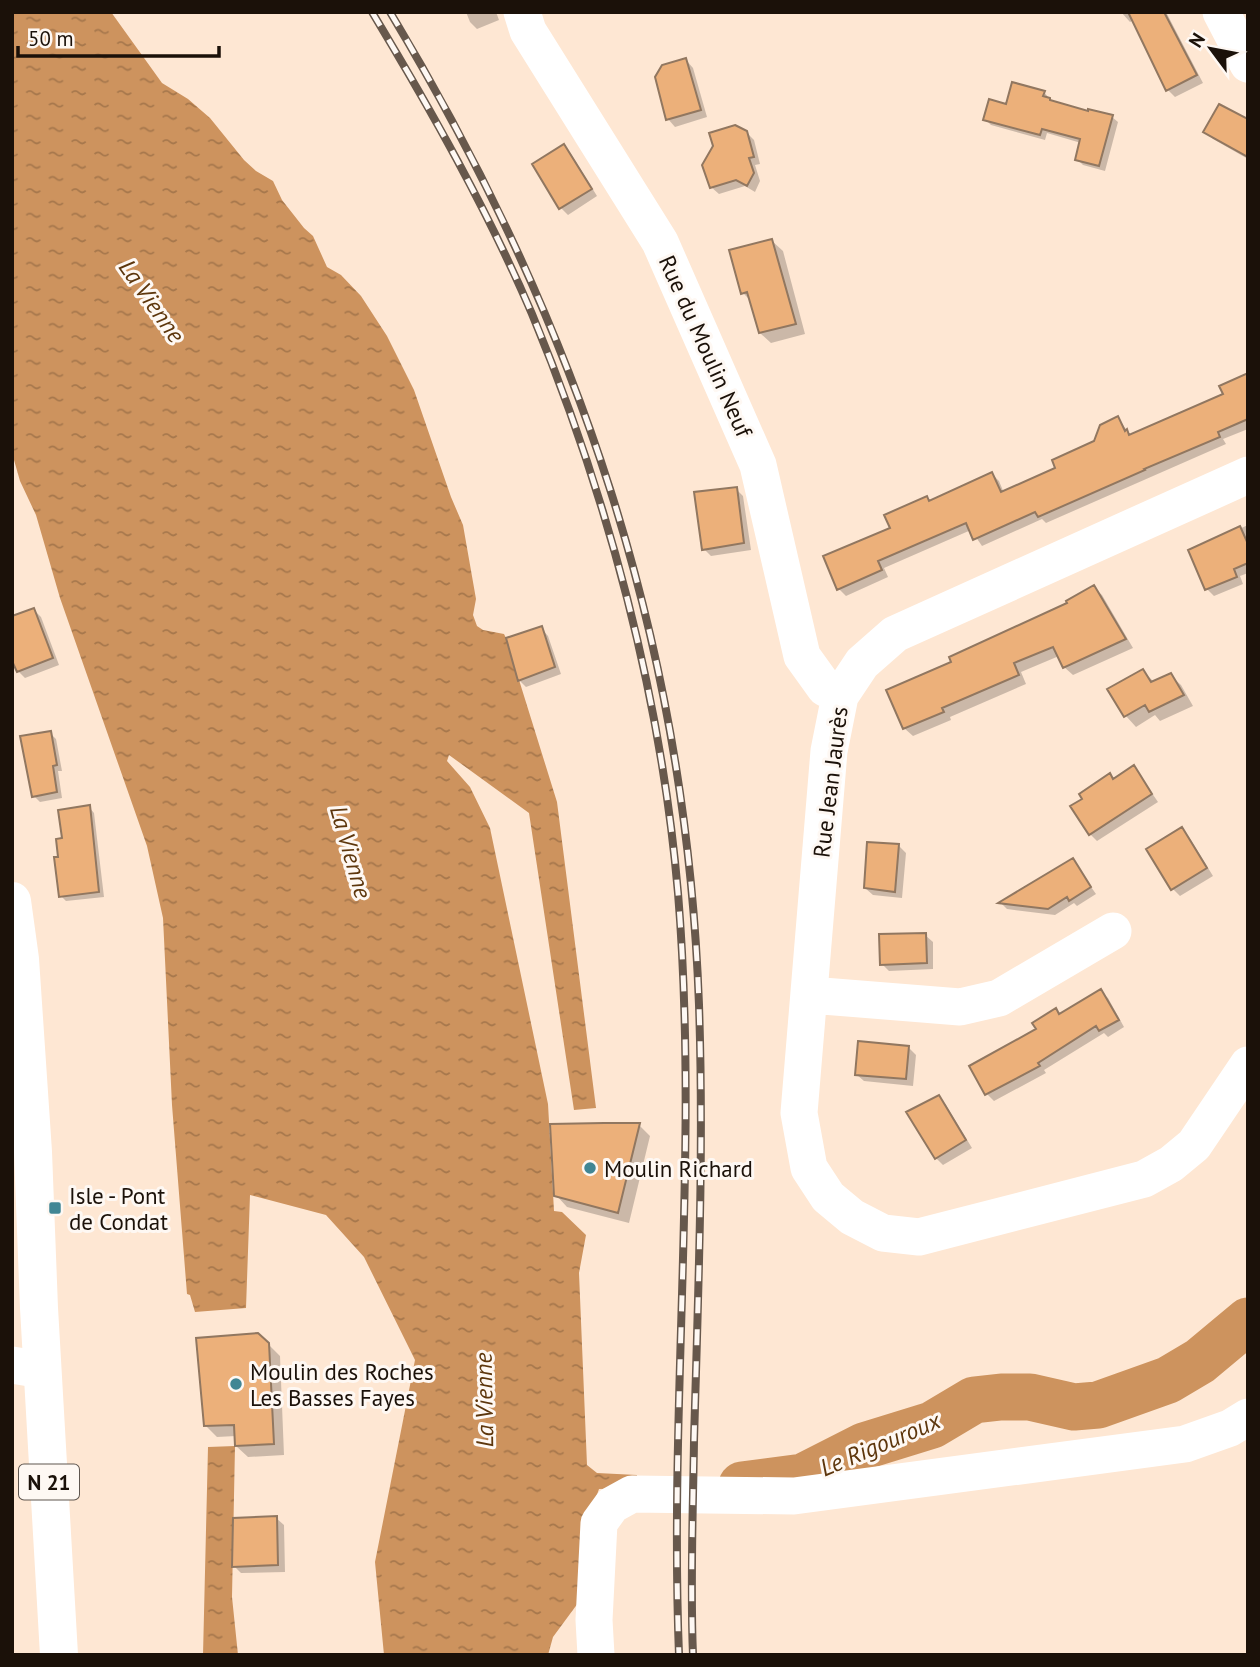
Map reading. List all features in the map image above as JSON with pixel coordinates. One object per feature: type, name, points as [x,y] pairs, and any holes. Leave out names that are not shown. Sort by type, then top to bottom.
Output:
[{"type":"main road","name":"N 21","points":[[12,901],[20,958],[33,1152],[27,1368],[59,1655]]},
{"type":"street","name":"Rue du Moulin Neuf","points":[[522,12],[528,31],[660,242],[758,466],[802,656],[825,688],[840,696]]},
{"type":"street","points":[[1221,12],[1248,64]]},
{"type":"street","name":"Rue Jean Jaurès","points":[[1248,475],[895,634],[862,663],[840,696],[829,751],[799,1113],[809,1168],[828,1197],[852,1217],[883,1233],[919,1237],[1144,1179],[1171,1164],[1194,1145],[1248,1065]]},
{"type":"street","points":[[810,995],[960,1007],[999,998],[1113,931]]},
{"type":"street","points":[[596,1655],[594,1620],[599,1523],[612,1505],[632,1494],[794,1496],[1185,1444],[1230,1428],[1248,1417]]},
{"type":"water","name":"La Vienne","points":[[12,12],[111,12],[162,83],[188,99],[210,118],[244,160],[273,181],[282,200],[313,236],[327,267],[341,275],[361,296],[387,336],[414,390],[463,525],[476,599],[473,615],[477,626],[483,630],[504,634],[506,638],[557,802],[596,1108],[574,1110],[529,813],[449,755],[447,761],[470,787],[490,828],[548,1104],[554,1211],[562,1212],[586,1235],[579,1273],[587,1465],[597,1473],[637,1475],[637,1488],[599,1489],[586,1526],[581,1599],[553,1637],[548,1655],[384,1655],[375,1562],[415,1360],[364,1257],[326,1215],[250,1195],[246,1308],[195,1312],[190,1295],[187,1294],[172,1105],[163,918],[147,846],[60,598],[36,515],[20,481],[12,453]]},
{"type":"water","points":[[235,1446],[232,1597],[238,1655],[203,1655],[208,1447]]},
{"type":"building","points":[[1128,12],[1164,12],[1197,75],[1166,91]]},
{"type":"building","points":[[686,58],[701,110],[666,120],[655,77],[662,65]]},
{"type":"building","points":[[1012,82],[1045,91],[1043,96],[1050,100],[1113,115],[1099,166],[1075,160],[1080,139],[1042,129],[1040,135],[983,120],[989,99],[1006,104]]},
{"type":"building","points":[[1219,104],[1248,119],[1248,157],[1203,132]]},
{"type":"building","points":[[735,125],[747,131],[754,157],[749,158],[754,173],[747,186],[736,180],[710,188],[702,165],[713,146],[709,133]]},
{"type":"building","points":[[564,144],[592,189],[559,209],[532,164]]},
{"type":"building","points":[[772,239],[796,324],[759,333],[747,292],[741,294],[729,250]]},
{"type":"building","points":[[1248,373],[1248,419],[1218,432],[1220,437],[1038,517],[1035,512],[973,540],[966,523],[878,561],[882,570],[837,590],[823,556],[890,528],[884,515],[927,496],[929,501],[992,472],[1001,492],[1055,468],[1052,460],[1094,441],[1100,425],[1118,416],[1129,435],[1223,394],[1219,386]]},
{"type":"building","points":[[737,487],[744,543],[702,550],[694,492]]},
{"type":"building","points":[[1240,526],[1248,544],[1248,563],[1234,569],[1237,577],[1205,590],[1188,550]]},
{"type":"building","points":[[1094,585],[1126,639],[1063,668],[1053,647],[1014,663],[1019,675],[942,708],[944,712],[903,729],[886,690],[951,662],[949,657],[1067,603],[1066,601]]},
{"type":"building","points":[[34,608],[53,658],[17,672],[12,661],[12,616]]},
{"type":"building","points":[[542,626],[555,667],[518,681],[506,638]]},
{"type":"building","points":[[1143,669],[1151,682],[1171,673],[1184,695],[1149,712],[1145,705],[1124,717],[1107,689]]},
{"type":"building","points":[[51,731],[57,765],[53,766],[57,792],[32,797],[20,736]]},
{"type":"building","points":[[1134,765],[1152,794],[1089,835],[1070,806],[1082,799],[1079,794],[1110,773],[1113,779]]},
{"type":"building","points":[[90,805],[99,892],[59,897],[54,857],[58,857],[56,839],[62,838],[58,810]]},
{"type":"building","points":[[1182,827],[1207,868],[1171,890],[1146,849]]},
{"type":"building","points":[[867,842],[899,844],[895,892],[864,888]]},
{"type":"building","points":[[1073,858],[1091,887],[1069,901],[1067,897],[1048,909],[998,903]]},
{"type":"building","points":[[926,933],[927,963],[880,965],[879,934]]},
{"type":"building","points":[[1101,989],[1119,1020],[1099,1031],[1096,1026],[1038,1063],[1040,1066],[985,1095],[969,1066],[1036,1029],[1032,1023],[1056,1008],[1059,1014]]},
{"type":"building","points":[[858,1041],[909,1046],[906,1079],[855,1075]]},
{"type":"building","points":[[939,1095],[966,1140],[935,1159],[906,1112]]},
{"type":"building","name":"Moulin Richard","points":[[640,1123],[618,1213],[554,1196],[550,1124]]},
{"type":"building","name":"Moulin des Roches Les Basses Fayes","points":[[258,1333],[269,1343],[274,1444],[235,1446],[234,1425],[204,1426],[196,1338]]},
{"type":"building","points":[[277,1516],[278,1565],[232,1567],[233,1518]]},
{"type":"waterway","name":"Le Rigouroux","points":[[742,1485],[803,1477],[864,1446],[932,1425],[974,1400],[1030,1397],[1074,1407],[1098,1405],[1168,1380],[1200,1361],[1248,1321]]},
{"type":"railway","points":[[372,12],[477,198],[532,314],[559,383],[607,526],[627,598],[659,745],[678,893],[684,988],[686,1084],[678,1464],[679,1655]]},
{"type":"railway","points":[[390,12],[456,129],[515,247],[567,367],[610,488],[645,612],[672,740],[690,870],[699,1005],[700,1223],[692,1548],[693,1655]]},
{"type":"place","name":"Moulin Richard","points":[[590,1168]]},
{"type":"place","name":"Isle - Pont de Condat","points":[[55,1208]]},
{"type":"place","name":"Moulin des Roches Les Basses Fayes","points":[[236,1384]]}]
